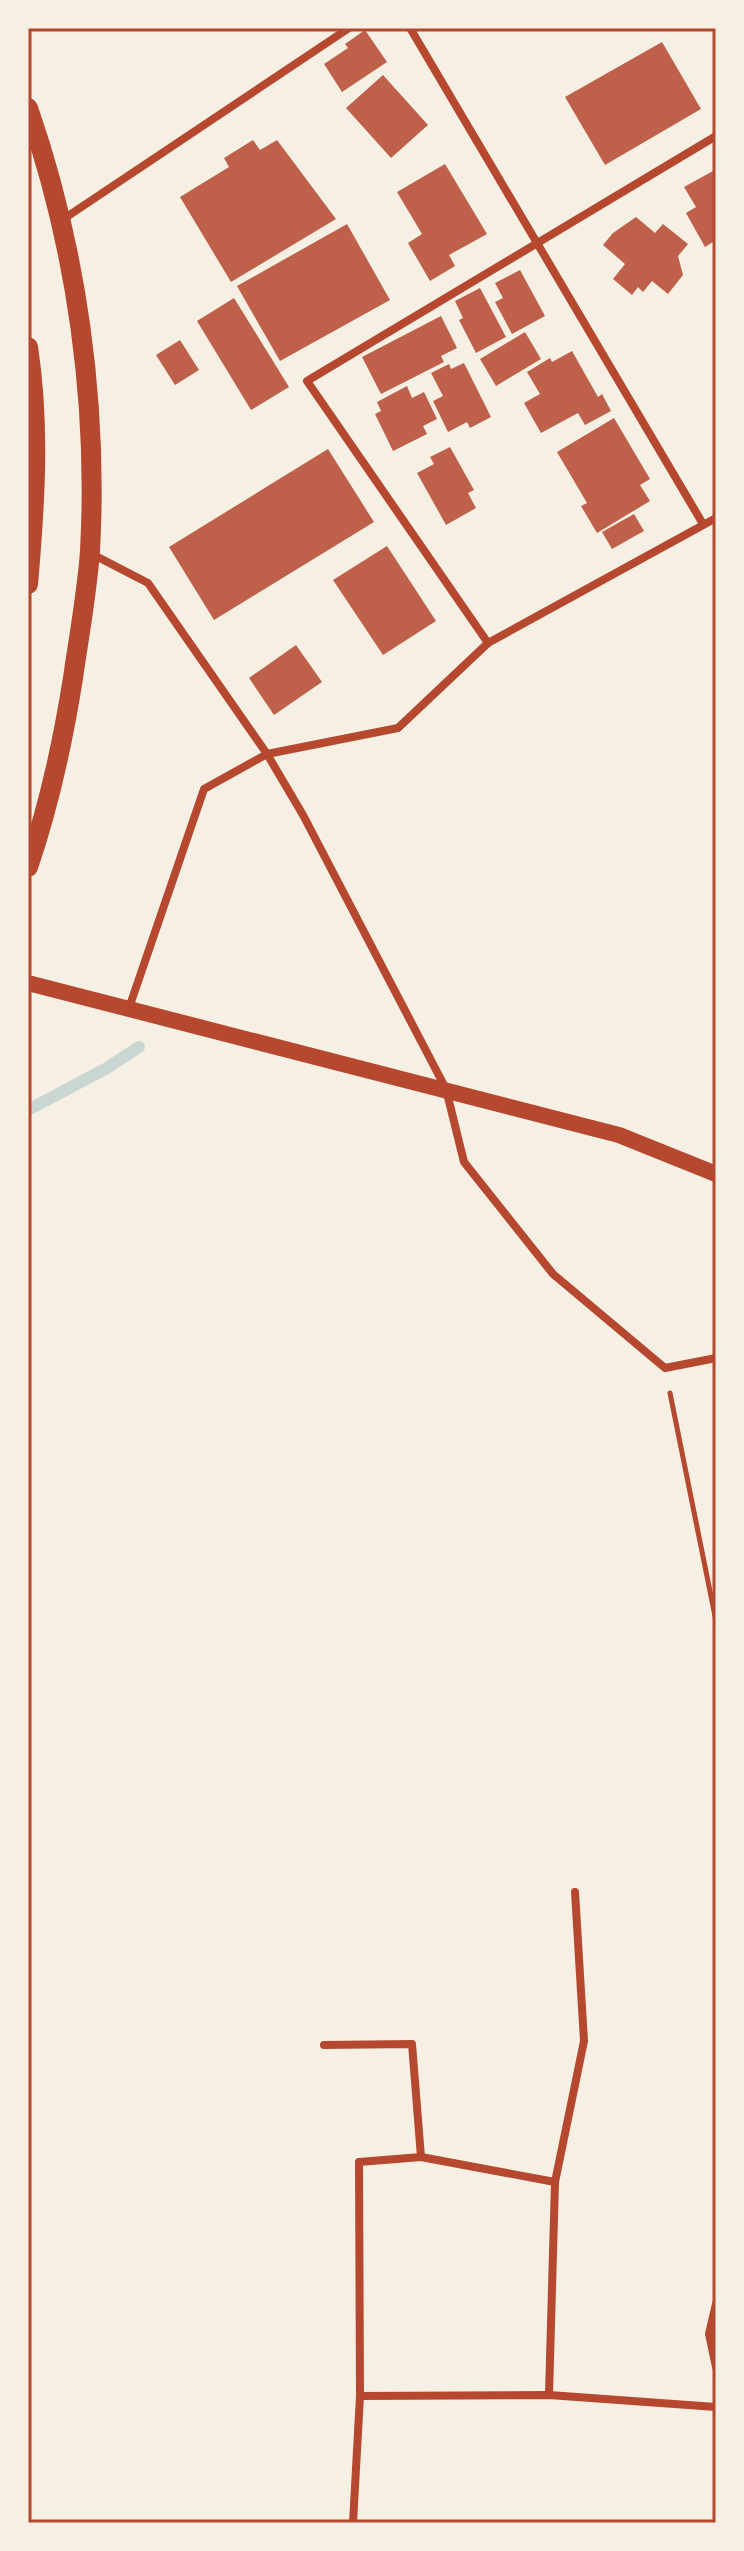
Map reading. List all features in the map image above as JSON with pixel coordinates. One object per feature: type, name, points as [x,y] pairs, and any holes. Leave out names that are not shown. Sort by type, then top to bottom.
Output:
[{"type":"main road","points":[[28,108],[62,220],[86,369],[90,458],[90,552],[65,729],[28,867]]},
{"type":"main road","points":[[28,347],[35,391],[35,479],[28,584]]},
{"type":"main road","points":[[28,983],[619,1135],[716,1174]]},
{"type":"street","points":[[62,220],[349,28]]},
{"type":"street","points":[[410,28],[703,524]]},
{"type":"street","points":[[488,643],[307,381],[716,136]]},
{"type":"street","points":[[129,1008],[204,789],[267,754],[398,728],[488,643],[716,518]]},
{"type":"street","points":[[90,552],[148,583],[267,754],[303,815],[446,1089],[464,1162],[553,1274],[665,1368],[716,1358]]},
{"type":"street","points":[[549,2395],[555,2182],[584,2041],[575,1892]]},
{"type":"street","points":[[324,2045],[412,2044],[421,2157]]},
{"type":"street","points":[[353,2523],[360,2396],[359,2162],[421,2157],[555,2182]]},
{"type":"street","points":[[716,2304],[709,2334],[716,2367]]},
{"type":"street","points":[[360,2396],[549,2395],[716,2407]]},
{"type":"path","points":[[665,1368],[716,1621]]},
{"type":"building","points":[[365,30],[387,62],[342,92],[324,64],[348,48],[345,44]]},
{"type":"building","points":[[662,42],[701,109],[605,165],[565,97]]},
{"type":"building","points":[[383,75],[428,125],[391,158],[346,108]]},
{"type":"building","points":[[253,140],[260,150],[277,140],[336,219],[231,282],[180,197],[229,167],[224,158]]},
{"type":"building","points":[[445,164],[487,234],[449,255],[455,266],[430,281],[408,243],[422,234],[397,192]]},
{"type":"building","points":[[713,171],[716,177],[716,240],[705,247],[686,213],[696,207],[684,187]]},
{"type":"building","points":[[636,217],[655,233],[663,224],[688,244],[678,256],[683,275],[668,294],[652,281],[643,292],[638,287],[632,295],[613,279],[625,264],[603,245],[613,233]]},
{"type":"building","points":[[347,224],[390,300],[280,361],[237,286]]},
{"type":"building","points":[[520,270],[545,316],[512,334],[495,302],[503,298],[495,283]]},
{"type":"building","points":[[480,288],[506,337],[476,353],[459,320],[463,318],[455,301]]},
{"type":"building","points":[[234,298],[289,387],[251,410],[197,321]]},
{"type":"building","points":[[441,316],[457,348],[441,356],[444,362],[381,394],[362,357]]},
{"type":"building","points":[[525,332],[541,359],[496,386],[480,359]]},
{"type":"building","points":[[180,340],[199,370],[175,385],[156,355]]},
{"type":"building","points":[[572,351],[598,397],[602,394],[611,411],[585,425],[578,413],[541,433],[524,403],[540,394],[527,372],[550,358],[552,362]]},
{"type":"building","points":[[464,363],[491,417],[470,428],[467,422],[448,432],[433,401],[443,396],[431,373],[449,364],[451,369]]},
{"type":"building","points":[[407,386],[412,398],[424,392],[437,419],[423,426],[427,434],[393,451],[375,414],[381,411],[377,402]]},
{"type":"building","points":[[614,418],[650,479],[640,485],[650,501],[597,533],[581,506],[587,503],[557,452]]},
{"type":"building","points":[[450,447],[474,490],[468,493],[476,508],[446,525],[417,473],[434,464],[430,457]]},
{"type":"building","points":[[328,449],[374,522],[214,620],[169,547]]},
{"type":"building","points":[[634,514],[644,531],[612,549],[602,532]]},
{"type":"building","points":[[387,546],[436,621],[383,655],[333,580]]},
{"type":"building","points":[[296,645],[322,682],[274,715],[249,678]]},
{"type":"waterway","points":[[28,1110],[107,1068],[139,1047]]}]
